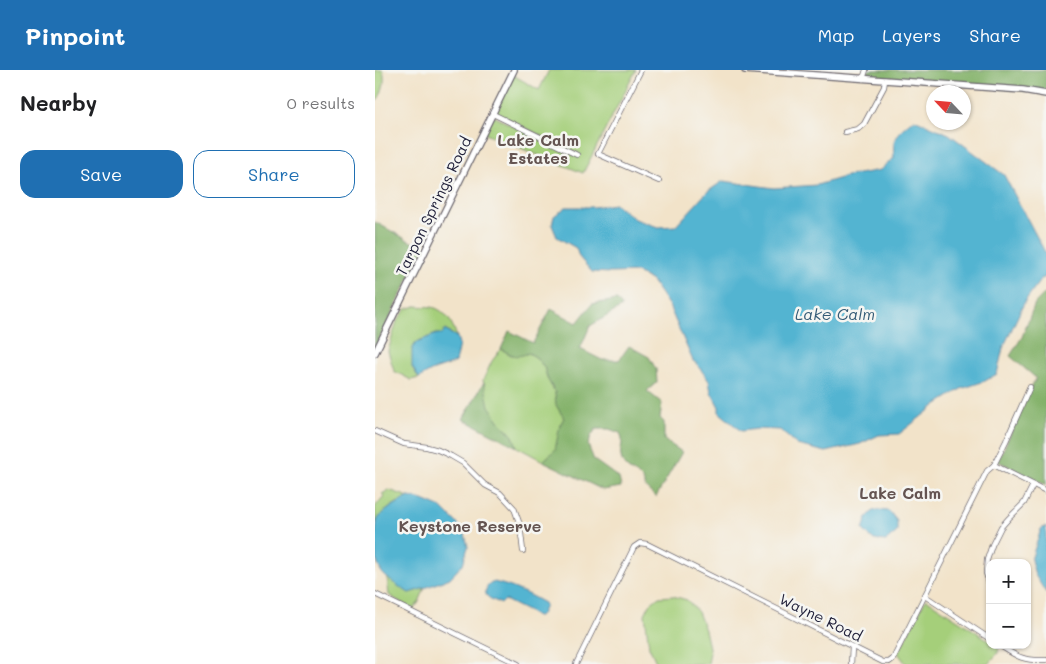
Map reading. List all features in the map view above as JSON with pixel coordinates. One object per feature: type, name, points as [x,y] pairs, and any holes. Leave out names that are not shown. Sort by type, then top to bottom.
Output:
[{"type":"main road","name":"Tarpon Springs Road","points":[[375,353],[514,70]]},
{"type":"main road","points":[[745,70],[1016,90],[1046,94]]},
{"type":"street","points":[[641,70],[598,154],[659,181]]},
{"type":"street","points":[[863,79],[866,70]]},
{"type":"street","points":[[845,132],[858,129],[864,124],[884,86],[885,80]]},
{"type":"street","points":[[493,114],[577,154]]},
{"type":"street","name":"Wayne Road","points":[[576,664],[634,546],[640,543],[647,544],[883,662],[889,662],[893,659],[987,471],[994,465],[1030,387]]},
{"type":"street","points":[[375,432],[404,444],[437,450],[463,463],[485,485],[500,493],[514,508],[520,525],[523,551]]},
{"type":"street","points":[[994,465],[1046,491]]},
{"type":"street","points":[[987,559],[1001,527],[1024,503],[1033,485]]},
{"type":"street","points":[[375,594],[518,664]]},
{"type":"street","points":[[925,596],[986,636]]},
{"type":"street","points":[[851,664],[852,647]]},
{"type":"street","points":[[1005,649],[1023,659],[1046,660]]},
{"type":"green space","points":[[375,70],[383,70],[384,83],[382,92],[375,103]]},
{"type":"green space","points":[[549,70],[636,70],[583,173],[485,134],[493,116],[578,157],[579,154],[495,113],[513,75],[539,90]]},
{"type":"green space","points":[[869,70],[1046,70],[1046,93],[971,85],[868,76]]},
{"type":"green space","points":[[375,222],[424,249],[375,347]]},
{"type":"green space","points":[[1046,292],[1046,485],[998,461],[1036,378],[1010,356],[1022,337],[1035,303]]},
{"type":"green space","points":[[617,300],[622,307],[590,326],[580,349],[602,360],[619,360],[629,346],[649,357],[656,369],[657,382],[647,391],[662,403],[660,418],[664,422],[664,440],[682,452],[656,497],[647,489],[639,476],[624,465],[621,454],[622,442],[620,433],[609,429],[596,429],[588,445],[594,460],[619,478],[621,487],[603,490],[543,461],[555,450],[560,425],[564,418],[556,405],[555,392],[548,380],[544,367],[537,358],[529,353],[515,356],[501,349],[509,331],[533,343],[551,309],[577,323],[592,304]]},
{"type":"green space","points":[[416,306],[432,307],[445,314],[457,337],[445,330],[443,335],[436,334],[416,342],[412,367],[419,378],[411,380],[394,371],[388,351],[397,321],[406,309]]},
{"type":"green space","points":[[501,349],[511,355],[529,353],[537,358],[544,367],[548,380],[555,392],[556,405],[564,418],[560,425],[556,450],[543,461],[517,447],[513,436],[488,406],[483,380],[492,361]]},
{"type":"green space","points":[[484,382],[489,406],[513,436],[517,447],[463,419]]},
{"type":"green space","points":[[389,490],[409,497],[390,508],[375,523],[375,507],[384,496],[382,494]]},
{"type":"green space","points":[[387,578],[409,593],[425,588],[413,610],[389,595]]},
{"type":"green space","points":[[673,596],[687,600],[698,612],[705,630],[710,652],[708,664],[657,664],[649,647],[645,614],[650,604],[659,597]]},
{"type":"green space","points":[[926,599],[986,638],[986,649],[999,649],[998,653],[988,664],[906,664],[898,653]]},
{"type":"water","name":"Lake Calm","points":[[914,119],[926,124],[926,130],[940,130],[949,134],[1004,175],[1046,254],[1046,277],[1041,279],[1025,301],[1003,348],[997,374],[985,381],[961,389],[936,405],[899,434],[879,435],[860,444],[826,452],[797,445],[780,430],[757,429],[741,431],[719,412],[719,407],[711,392],[709,381],[693,361],[669,306],[652,281],[637,272],[592,272],[579,257],[576,248],[557,237],[552,225],[554,216],[566,207],[593,207],[615,204],[635,219],[658,227],[676,226],[707,192],[723,181],[774,188],[817,185],[847,176],[880,170],[894,158],[895,139],[903,128]]},
{"type":"water","points":[[444,330],[457,337],[459,344],[455,363],[431,371],[419,378],[412,367],[412,350],[416,342],[437,334],[443,334]]},
{"type":"water","points":[[409,497],[423,500],[442,508],[461,527],[468,547],[463,564],[450,578],[409,593],[390,580],[381,571],[376,559],[375,543],[378,519],[388,509]]},
{"type":"water","points":[[874,510],[889,511],[897,521],[897,532],[886,541],[874,540],[863,530],[867,517]]},
{"type":"water","points":[[1046,526],[1046,593],[1035,575],[1031,560],[1041,529]]},
{"type":"water","points":[[494,582],[520,591],[544,603],[542,613],[537,616],[505,600],[501,604],[491,599],[486,595],[486,589],[488,585]]},
{"type":"district","name":"Lake Calm Estates","points":[[538,148]]},
{"type":"district","name":"Lake Calm","points":[[900,492]]},
{"type":"district","name":"Keystone Reserve","points":[[470,525]]}]
